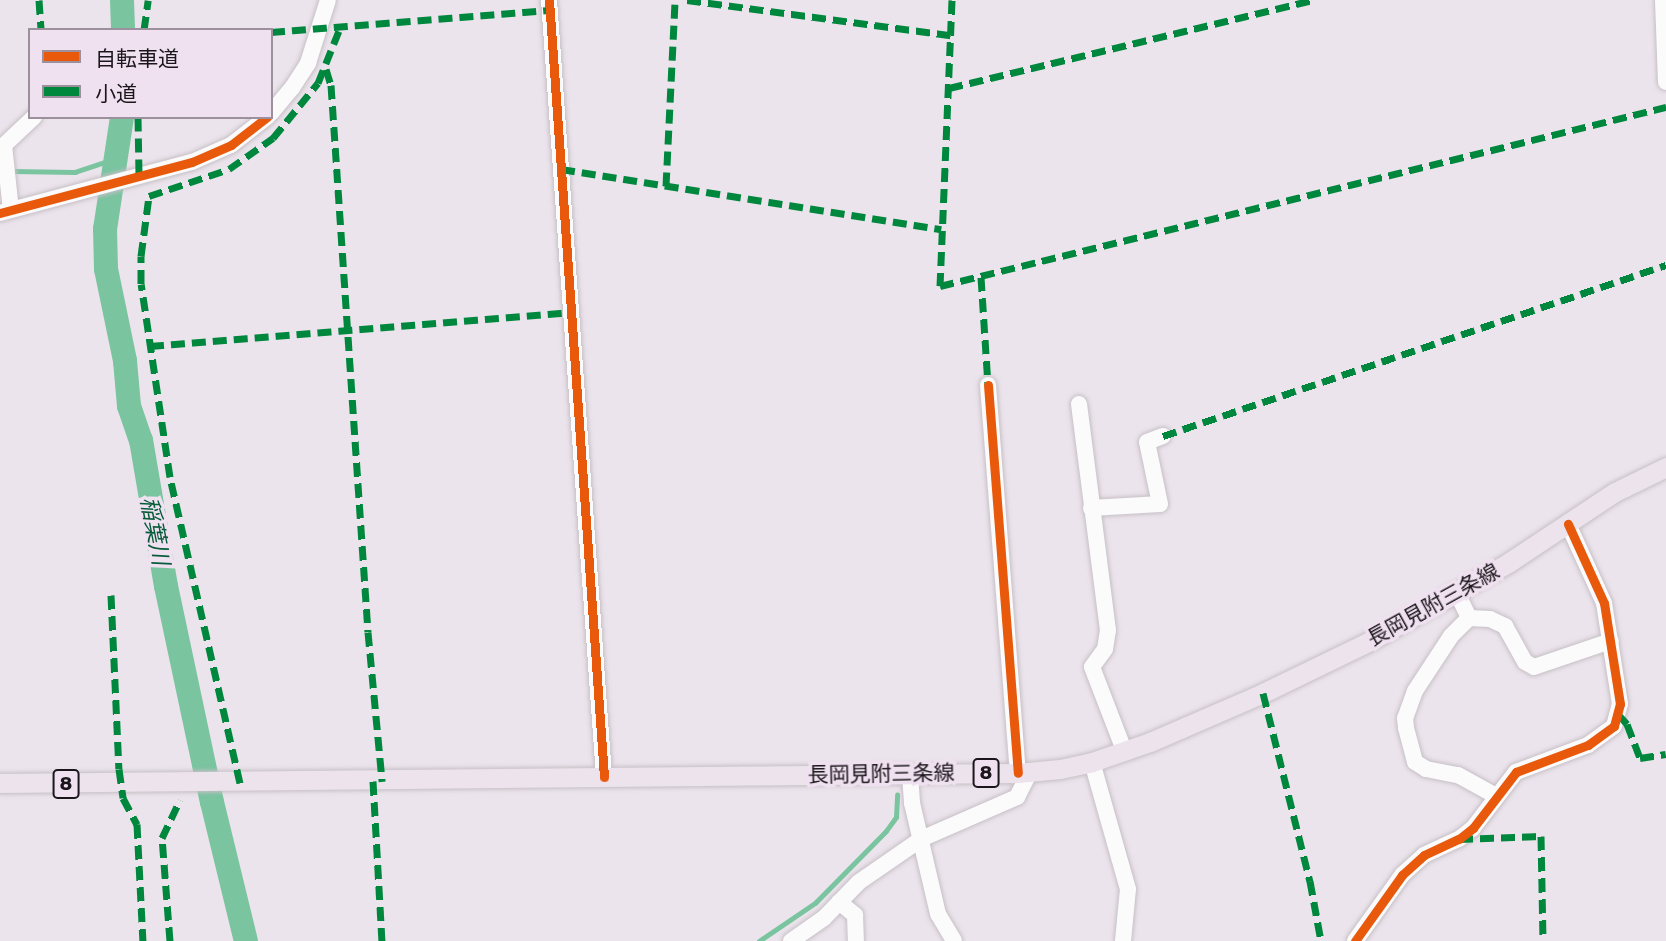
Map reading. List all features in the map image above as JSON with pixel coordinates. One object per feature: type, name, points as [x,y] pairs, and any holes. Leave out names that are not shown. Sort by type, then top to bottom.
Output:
[{"type":"main road","name":"長岡見附三条線","points":[[0,783],[131,784],[1024,773],[1092,762],[1263,693],[1368,642],[1457,593],[1615,492],[1666,467]]},
{"type":"street","points":[[273,111],[308,63],[328,0]]},
{"type":"street","points":[[549,0],[604,777]]},
{"type":"street","points":[[1664,0],[1666,82]]},
{"type":"street","points":[[32,119],[2,147],[5,211],[134,179],[216,152],[264,119]]},
{"type":"street","points":[[791,941],[859,882],[921,839],[1017,797],[1024,773],[988,385]]},
{"type":"street","points":[[1079,404],[1108,631],[1105,649],[1092,667],[1124,750]]},
{"type":"street","points":[[1091,508],[1160,504],[1147,442],[1163,436]]},
{"type":"street","points":[[1355,941],[1402,875],[1424,855],[1459,839],[1473,828],[1516,772],[1588,745],[1614,726],[1620,704],[1604,603],[1568,524]]},
{"type":"street","points":[[1457,593],[1469,618]]},
{"type":"street","points":[[1496,796],[1458,775],[1426,769],[1415,762],[1405,718],[1415,691],[1451,636],[1469,618],[1490,619],[1504,626],[1525,662],[1534,667],[1611,641]]},
{"type":"street","points":[[1092,762],[1128,889],[1122,941]]},
{"type":"street","points":[[910,774],[912,803],[938,914],[954,941]]},
{"type":"street","points":[[839,902],[855,915],[856,941]]},
{"type":"waterway","name":"稲葉川","points":[[122,0],[123,28]]},
{"type":"waterway","name":"稲葉川","points":[[122,119],[105,229],[106,269],[125,361],[129,406],[141,440],[166,586],[212,802],[246,941]]},
{"type":"waterway","points":[[12,171],[75,172],[117,158]]},
{"type":"waterway","points":[[759,941],[815,903],[886,831],[896,817],[897,795]]},
{"type":"marked path","points":[[39,0],[41,28]]},
{"type":"marked path","points":[[144,28],[148,0]]},
{"type":"marked path","points":[[666,186],[675,0]]},
{"type":"marked path","points":[[687,0],[951,35]]},
{"type":"marked path","points":[[952,0],[940,286],[1666,107]]},
{"type":"marked path","points":[[949,88],[1312,0]]},
{"type":"marked path","points":[[273,32],[549,10]]},
{"type":"marked path","points":[[240,783],[170,477],[141,284],[141,256],[149,196],[229,169],[273,138],[318,83],[340,28]]},
{"type":"marked path","points":[[326,69],[331,85],[368,632],[382,781]]},
{"type":"marked path","points":[[138,119],[139,177]]},
{"type":"marked path","points":[[561,169],[941,229]]},
{"type":"marked path","points":[[1163,436],[1666,265]]},
{"type":"marked path","points":[[981,277],[988,385]]},
{"type":"marked path","points":[[150,346],[570,312]]},
{"type":"marked path","points":[[111,595],[119,769],[123,798],[137,824],[143,941]]},
{"type":"marked path","points":[[1263,693],[1310,881],[1321,941]]},
{"type":"marked path","points":[[1619,715],[1627,724],[1640,758],[1666,754]]},
{"type":"marked path","points":[[373,781],[382,941]]},
{"type":"marked path","points":[[170,941],[162,838],[180,800]]},
{"type":"marked path","points":[[1459,839],[1541,836],[1543,941]]},
{"type":"cycle path","points":[[549,0],[604,777]]},
{"type":"cycle path","points":[[0,213],[192,162],[231,145],[264,119]]},
{"type":"cycle path","points":[[988,385],[1018,773]]},
{"type":"cycle path","points":[[1355,941],[1402,875],[1424,855],[1459,839],[1473,828],[1516,772],[1588,745],[1614,726],[1620,704],[1604,603],[1568,524]]}]
